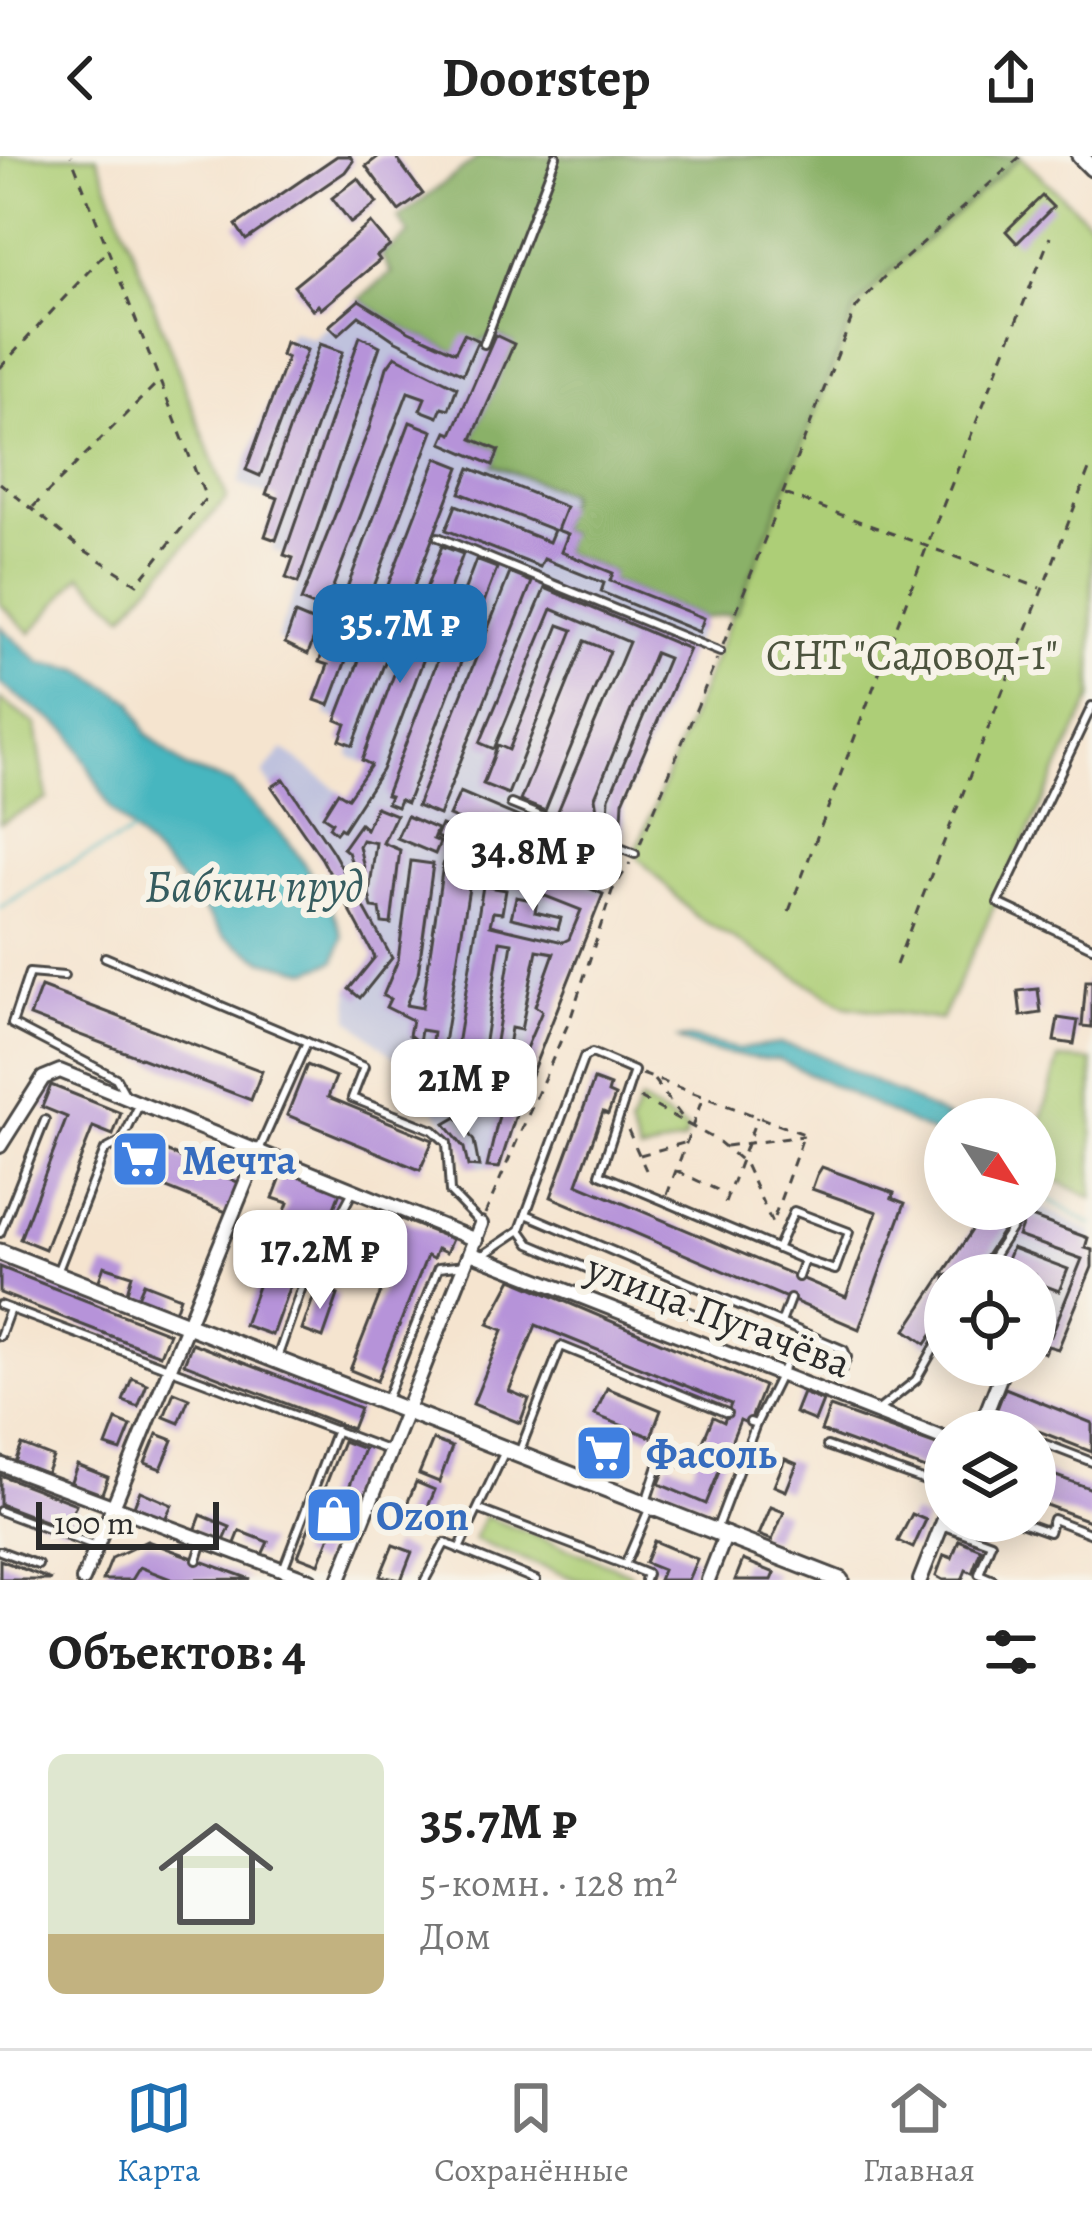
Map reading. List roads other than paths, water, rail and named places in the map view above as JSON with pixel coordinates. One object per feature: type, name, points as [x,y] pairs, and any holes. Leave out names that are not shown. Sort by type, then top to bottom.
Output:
[{"type":"street","points":[[1080,156],[1092,168]]},
{"type":"street","name":"улица Пугачёва","points":[[0,1145],[43,1078],[60,1071],[354,1188],[473,1254],[924,1431]]},
{"type":"street","points":[[83,1580],[259,1150]]},
{"type":"street","points":[[356,1580],[340,1577],[473,1254],[481,1224]]},
{"type":"street","points":[[0,1252],[840,1580]]},
{"type":"street","points":[[0,1464],[310,1580]]},
{"type":"street","points":[[708,1580],[721,1532]]},
{"type":"street","points":[[920,1580],[935,1542]]},
{"type":"lane","points":[[484,344],[556,156]]},
{"type":"lane","points":[[439,537],[720,652]]},
{"type":"lane","points":[[1092,706],[998,903],[1092,947]]},
{"type":"lane","points":[[511,804],[635,854]]},
{"type":"lane","points":[[105,957],[364,1067],[352,1097],[433,1130],[447,1143],[450,1192],[481,1224]]},
{"type":"lane","points":[[57,1274],[105,1150],[122,1141],[134,1100],[116,1078],[12,1024],[29,973],[64,976]]},
{"type":"lane","points":[[259,1150],[308,1042]]},
{"type":"lane","points":[[386,1400],[438,1268],[520,1230],[584,1057],[592,1053],[634,1072],[600,1174],[777,1249],[835,1270],[849,1232],[794,1211],[777,1249]]},
{"type":"lane","points":[[0,1233],[45,1120]]},
{"type":"lane","points":[[277,1358],[322,1230],[335,1226],[354,1188]]},
{"type":"lane","points":[[520,1230],[530,1244],[838,1374],[847,1353],[526,1214]]},
{"type":"lane","points":[[798,1277],[804,1260]]},
{"type":"lane","points":[[781,1323],[790,1299]]},
{"type":"lane","points":[[0,1304],[389,1451]]},
{"type":"lane","points":[[0,1336],[10,1309]]},
{"type":"lane","points":[[459,1550],[561,1346],[728,1413]]},
{"type":"lane","points":[[721,1532],[753,1423],[790,1355]]},
{"type":"lane","points":[[876,1412],[916,1380],[924,1366]]},
{"type":"lane","points":[[282,1570],[337,1430]]},
{"type":"lane","points":[[827,1446],[924,1481]]},
{"type":"lane","points":[[626,1565],[664,1448],[683,1456]]},
{"type":"lane","points":[[1056,1448],[1092,1462]]},
{"type":"lane","points":[[480,1510],[626,1565],[647,1574],[645,1580]]},
{"type":"lane","points":[[0,1511],[96,1547]]},
{"type":"lane","points":[[1056,1521],[1092,1534]]},
{"type":"lane","points":[[197,1560],[203,1541]]},
{"type":"lane","points":[[987,1542],[991,1544],[979,1574],[993,1580]]},
{"type":"lane","points":[[424,1580],[445,1543],[536,1580]]},
{"type":"lane","points":[[0,1551],[38,1564]]},
{"type":"water","name":"Бабкин пруд","points":[[0,626],[41,663],[81,670],[133,702],[146,733],[186,768],[232,783],[289,842],[328,899],[343,937],[335,961],[309,971],[263,960],[224,936],[187,888],[110,808],[70,732],[0,684]]},
{"type":"water","points":[[678,1039],[738,1049],[780,1044],[811,1051],[924,1106],[924,1129],[778,1059],[710,1050]]},
{"type":"waterway","points":[[0,908],[64,867],[134,832]]},
{"type":"waterway","points":[[1056,1204],[1092,1225]]},
{"type":"place","name":"Мечта","points":[[140,1159]]},
{"type":"place","name":"Фасоль","points":[[604,1453]]},
{"type":"place","name":"Ozon","points":[[334,1515]]},
{"type":"park label","name":"СНТ \"Садовод-1\"","points":[[912,654]]}]
